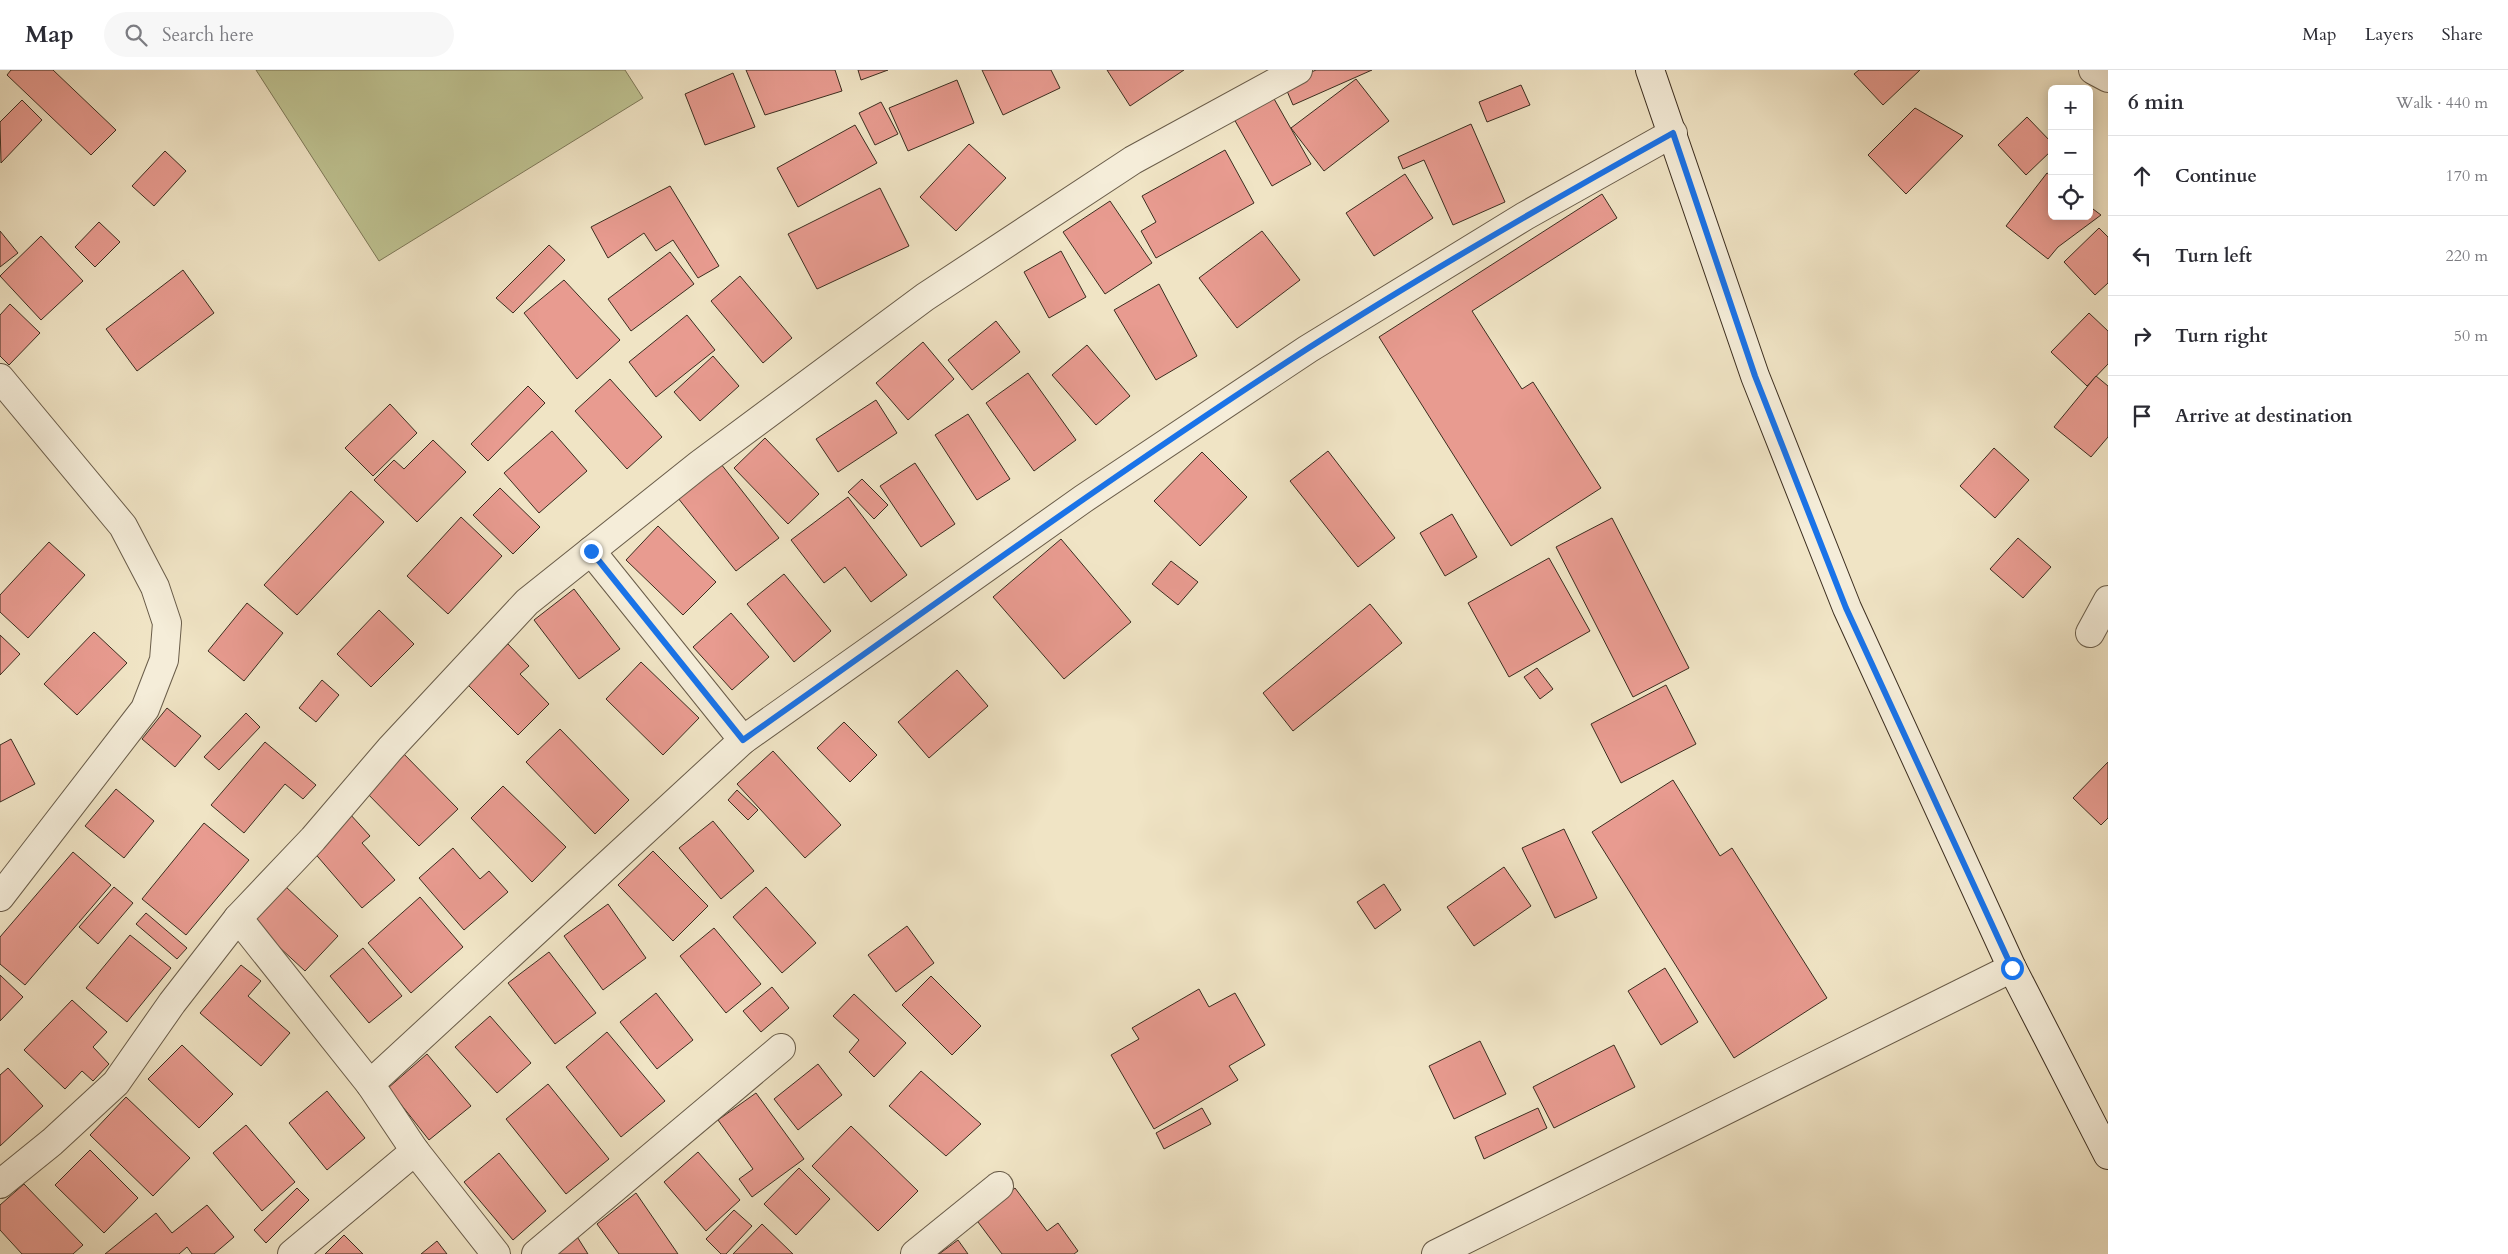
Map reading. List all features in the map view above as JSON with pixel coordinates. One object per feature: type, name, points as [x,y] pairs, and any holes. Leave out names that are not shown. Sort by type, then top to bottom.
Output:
[{"type":"street","points":[[0,1184],[52,1142],[116,1083],[172,1003],[238,918],[313,839],[390,749],[527,602],[770,412],[925,297],[1133,160],[1298,70]]},
{"type":"street","points":[[1650,70],[1755,376],[1846,608],[2012,968],[2108,1155]]},
{"type":"street","points":[[2092,70],[2108,78]]},
{"type":"street","points":[[370,1084],[743,740],[1084,500],[1308,349],[1525,216],[1673,133]]},
{"type":"street","points":[[0,378],[123,526],[155,587],[166,623],[164,660],[145,709],[0,896]]},
{"type":"street","points":[[591,551],[743,740]]},
{"type":"street","points":[[2090,633],[2108,600]]},
{"type":"street","points":[[238,918],[370,1084],[415,1151],[496,1254]]},
{"type":"street","points":[[1436,1254],[2012,968]]},
{"type":"street","points":[[536,1254],[781,1048]]},
{"type":"street","points":[[292,1254],[415,1151]]},
{"type":"street","points":[[915,1254],[999,1186]]},
{"type":"green space","points":[[256,70],[625,70],[643,98],[379,261]]},
{"type":"building","points":[[11,70],[53,70],[116,130],[91,155],[7,75]]},
{"type":"building","points":[[746,70],[835,70],[842,91],[765,115]]},
{"type":"building","points":[[858,70],[888,70],[861,80]]},
{"type":"building","points":[[982,70],[1051,70],[1060,88],[1003,115]]},
{"type":"building","points":[[1107,70],[1184,70],[1130,106]]},
{"type":"building","points":[[1316,70],[1372,70],[1293,105],[1284,84]]},
{"type":"building","points":[[1859,70],[1920,70],[1883,105],[1854,74]]},
{"type":"building","points":[[733,73],[755,127],[705,145],[685,94]]},
{"type":"building","points":[[1356,79],[1389,121],[1324,171],[1291,128]]},
{"type":"building","points":[[957,80],[974,123],[908,151],[889,108]]},
{"type":"building","points":[[1521,85],[1530,105],[1487,122],[1479,102]]},
{"type":"building","points":[[1273,97],[1311,164],[1272,186],[1234,119]]},
{"type":"building","points":[[22,100],[42,120],[1,163],[0,122]]},
{"type":"building","points":[[881,102],[898,134],[875,145],[859,113]]},
{"type":"building","points":[[1915,108],[1963,136],[1906,194],[1868,155]]},
{"type":"building","points":[[2027,117],[2048,139],[2048,154],[2026,175],[1998,145]]},
{"type":"building","points":[[1471,124],[1505,202],[1453,225],[1424,160],[1403,169],[1398,157]]},
{"type":"building","points":[[855,125],[877,163],[798,207],[777,168]]},
{"type":"building","points":[[969,144],[1006,178],[956,231],[920,197]]},
{"type":"building","points":[[1225,150],[1254,203],[1156,258],[1141,231],[1156,222],[1142,196]]},
{"type":"building","points":[[165,151],[186,171],[154,206],[132,186]]},
{"type":"building","points":[[2047,173],[2048,220],[2093,220],[2093,209],[2101,215],[2058,247],[2048,259],[2006,226]]},
{"type":"building","points":[[1405,174],[1433,218],[1374,256],[1346,213]]},
{"type":"building","points":[[670,186],[719,266],[698,278],[673,240],[656,251],[644,233],[608,258],[591,227]]},
{"type":"building","points":[[880,188],[909,246],[817,289],[788,234]]},
{"type":"building","points":[[1602,194],[1617,218],[1472,311],[1522,389],[1533,382],[1601,488],[1511,546],[1379,337]]},
{"type":"building","points":[[1110,201],[1152,263],[1105,294],[1063,232]]},
{"type":"building","points":[[99,222],[120,242],[95,267],[75,247]]},
{"type":"building","points":[[2099,228],[2108,237],[2108,283],[2095,295],[2064,262]]},
{"type":"building","points":[[0,231],[18,253],[0,267]]},
{"type":"building","points":[[1262,231],[1300,280],[1237,328],[1199,278]]},
{"type":"building","points":[[41,236],[83,281],[41,320],[0,276]]},
{"type":"building","points":[[549,245],[565,260],[513,313],[496,298]]},
{"type":"building","points":[[1061,251],[1086,297],[1049,318],[1024,272]]},
{"type":"building","points":[[670,252],[694,284],[631,331],[608,299]]},
{"type":"building","points":[[183,270],[214,313],[137,371],[106,329]]},
{"type":"building","points":[[740,276],[792,338],[763,363],[711,301]]},
{"type":"building","points":[[564,280],[620,340],[577,379],[524,313]]},
{"type":"building","points":[[1159,284],[1197,356],[1156,380],[1114,310]]},
{"type":"building","points":[[10,304],[40,333],[9,365],[0,356],[0,315]]},
{"type":"building","points":[[2089,313],[2108,331],[2108,364],[2087,386],[2051,352]]},
{"type":"building","points":[[687,315],[715,350],[656,397],[629,362]]},
{"type":"building","points":[[996,321],[1020,352],[972,390],[948,360]]},
{"type":"building","points":[[923,342],[954,379],[908,420],[876,383]]},
{"type":"building","points":[[1087,345],[1130,396],[1096,425],[1052,375]]},
{"type":"building","points":[[713,356],[739,386],[700,421],[674,392]]},
{"type":"building","points":[[1028,373],[1076,440],[1034,471],[986,403]]},
{"type":"building","points":[[2096,376],[2108,386],[2108,437],[2091,457],[2054,427]]},
{"type":"building","points":[[610,379],[662,437],[627,469],[575,411]]},
{"type":"building","points":[[528,386],[545,403],[488,461],[471,444]]},
{"type":"building","points":[[876,400],[897,433],[838,472],[816,439]]},
{"type":"building","points":[[390,404],[417,433],[373,476],[345,448]]},
{"type":"building","points":[[968,414],[1010,479],[977,500],[935,435]]},
{"type":"building","points":[[552,431],[587,471],[539,513],[504,473]]},
{"type":"building","points":[[765,438],[819,494],[788,524],[734,468]]},
{"type":"building","points":[[433,440],[466,472],[417,522],[374,480],[394,460],[404,469]]},
{"type":"building","points":[[1994,448],[2029,480],[1995,518],[1960,486]]},
{"type":"building","points":[[1328,451],[1395,538],[1358,567],[1290,481]]},
{"type":"building","points":[[1202,452],[1247,497],[1200,546],[1154,501]]},
{"type":"building","points":[[915,463],[955,524],[921,547],[880,486]]},
{"type":"building","points":[[721,464],[779,538],[736,571],[678,498]]},
{"type":"building","points":[[862,479],[888,505],[874,519],[848,492]]},
{"type":"building","points":[[500,488],[540,527],[513,554],[473,515]]},
{"type":"building","points":[[351,491],[384,522],[297,615],[264,585]]},
{"type":"building","points":[[848,497],[907,575],[871,602],[845,567],[824,583],[791,540]]},
{"type":"building","points":[[1452,514],[1477,557],[1445,576],[1420,533]]},
{"type":"building","points":[[461,517],[502,556],[448,614],[407,576]]},
{"type":"building","points":[[1612,518],[1689,668],[1633,697],[1556,547]]},
{"type":"building","points":[[658,526],[716,582],[683,615],[626,560]]},
{"type":"building","points":[[2018,538],[2051,567],[2023,598],[1990,569]]},
{"type":"building","points":[[1061,539],[1131,622],[1064,679],[993,597]]},
{"type":"building","points":[[49,542],[85,575],[28,638],[0,612],[0,595]]},
{"type":"building","points":[[1549,558],[1590,631],[1509,677],[1468,603]]},
{"type":"building","points":[[1171,561],[1198,582],[1178,605],[1152,584]]},
{"type":"building","points":[[784,574],[831,631],[794,662],[747,604]]},
{"type":"building","points":[[574,589],[620,649],[579,679],[534,620]]},
{"type":"building","points":[[247,603],[283,633],[244,681],[208,651]]},
{"type":"building","points":[[1370,604],[1402,643],[1293,731],[1263,693]]},
{"type":"building","points":[[379,610],[414,644],[371,687],[337,654]]},
{"type":"building","points":[[731,613],[769,657],[732,690],[693,647]]},
{"type":"building","points":[[94,632],[127,663],[77,715],[44,684]]},
{"type":"building","points":[[0,635],[20,654],[0,675]]},
{"type":"building","points":[[508,644],[529,666],[520,674],[549,704],[518,735],[467,684]]},
{"type":"building","points":[[641,662],[699,718],[663,755],[606,699]]},
{"type":"building","points":[[1537,668],[1553,689],[1540,699],[1524,677]]},
{"type":"building","points":[[957,670],[988,706],[929,758],[898,722]]},
{"type":"building","points":[[322,680],[339,695],[316,722],[299,708]]},
{"type":"building","points":[[1666,685],[1696,744],[1621,783],[1591,724]]},
{"type":"building","points":[[167,708],[201,736],[175,767],[142,739]]},
{"type":"building","points":[[246,713],[260,727],[219,770],[204,757]]},
{"type":"building","points":[[844,722],[877,755],[850,782],[817,748]]},
{"type":"building","points":[[560,729],[629,800],[595,834],[526,762]]},
{"type":"building","points":[[11,739],[35,784],[0,802],[0,745]]},
{"type":"building","points":[[265,742],[316,785],[303,799],[285,784],[244,833],[211,805]]},
{"type":"building","points":[[398,748],[458,809],[419,846],[361,787]]},
{"type":"building","points":[[773,751],[841,825],[805,858],[737,784]]},
{"type":"building","points":[[2108,762],[2108,818],[2101,825],[2073,798]]},
{"type":"building","points":[[1673,780],[1720,856],[1732,848],[1827,998],[1734,1058],[1592,832]]},
{"type":"building","points":[[503,786],[566,847],[532,882],[471,818]]},
{"type":"building","points":[[116,789],[154,821],[124,858],[85,826]]},
{"type":"building","points":[[737,790],[758,810],[748,820],[728,800]]},
{"type":"building","points":[[349,813],[370,836],[362,843],[395,880],[362,908],[312,850]]},
{"type":"building","points":[[713,821],[754,871],[721,899],[679,848]]},
{"type":"building","points":[[204,823],[249,860],[186,935],[142,899]]},
{"type":"building","points":[[1564,829],[1597,898],[1555,918],[1522,848]]},
{"type":"building","points":[[453,848],[480,879],[489,871],[508,892],[464,930],[419,878]]},
{"type":"building","points":[[653,851],[708,906],[673,941],[618,885]]},
{"type":"building","points":[[73,852],[111,885],[25,985],[0,964],[0,937]]},
{"type":"building","points":[[1504,867],[1531,906],[1474,946],[1447,907]]},
{"type":"building","points":[[1384,884],[1401,910],[1375,929],[1357,902]]},
{"type":"building","points":[[285,886],[338,936],[305,971],[252,922]]},
{"type":"building","points":[[114,887],[133,903],[98,944],[79,927]]},
{"type":"building","points":[[766,887],[816,943],[782,973],[733,917]]},
{"type":"building","points":[[420,897],[463,947],[411,993],[368,943]]},
{"type":"building","points":[[608,904],[646,958],[603,990],[564,936]]},
{"type":"building","points":[[146,913],[187,948],[177,959],[136,924]]},
{"type":"building","points":[[907,926],[934,963],[896,992],[868,955]]},
{"type":"building","points":[[714,928],[761,984],[726,1013],[680,956]]},
{"type":"building","points":[[130,935],[171,968],[127,1022],[86,988]]},
{"type":"building","points":[[363,948],[402,996],[369,1023],[330,976]]},
{"type":"building","points":[[549,952],[596,1013],[555,1044],[508,983]]},
{"type":"building","points":[[241,965],[261,981],[248,996],[290,1033],[261,1066],[200,1013]]},
{"type":"building","points":[[1665,968],[1698,1022],[1661,1045],[1628,991]]},
{"type":"building","points":[[0,975],[23,997],[0,1021]]},
{"type":"building","points":[[931,976],[981,1026],[952,1055],[902,1005]]},
{"type":"building","points":[[772,987],[789,1008],[761,1032],[743,1011]]},
{"type":"building","points":[[1199,989],[1209,1007],[1235,993],[1265,1045],[1229,1066],[1238,1080],[1154,1129],[1111,1055],[1139,1039],[1132,1028]]},
{"type":"building","points":[[656,993],[693,1040],[657,1069],[620,1022]]},
{"type":"building","points":[[854,994],[906,1043],[874,1077],[849,1052],[859,1040],[833,1016]]},
{"type":"building","points":[[72,1000],[107,1032],[93,1047],[109,1064],[93,1081],[82,1071],[65,1089],[24,1050]]},
{"type":"building","points":[[490,1016],[531,1063],[497,1093],[455,1047]]},
{"type":"building","points":[[607,1032],[665,1101],[621,1137],[566,1067]]},
{"type":"building","points":[[1480,1041],[1506,1094],[1454,1119],[1429,1066]]},
{"type":"building","points":[[182,1045],[233,1094],[199,1128],[148,1079]]},
{"type":"building","points":[[1614,1045],[1635,1087],[1554,1128],[1533,1087]]},
{"type":"building","points":[[427,1054],[471,1106],[429,1140],[388,1088]]},
{"type":"building","points":[[818,1064],[842,1095],[798,1130],[774,1099]]},
{"type":"building","points":[[8,1068],[43,1106],[0,1146],[0,1075]]},
{"type":"building","points":[[921,1071],[981,1124],[946,1156],[889,1106]]},
{"type":"building","points":[[548,1084],[609,1159],[566,1194],[506,1119]]},
{"type":"building","points":[[327,1091],[365,1138],[327,1170],[289,1123]]},
{"type":"building","points":[[756,1093],[804,1159],[752,1197],[739,1179],[753,1169],[718,1120]]},
{"type":"building","points":[[126,1097],[190,1158],[153,1196],[90,1135]]},
{"type":"building","points":[[1202,1108],[1211,1124],[1164,1149],[1156,1133]]},
{"type":"building","points":[[1538,1108],[1547,1128],[1484,1159],[1475,1137]]},
{"type":"building","points":[[246,1125],[295,1182],[262,1211],[213,1153]]},
{"type":"building","points":[[851,1126],[918,1191],[878,1231],[812,1166]]},
{"type":"building","points":[[90,1150],[138,1198],[104,1233],[55,1185]]},
{"type":"building","points":[[698,1152],[740,1200],[706,1231],[664,1182]]},
{"type":"building","points":[[499,1153],[546,1211],[513,1240],[464,1182]]},
{"type":"building","points":[[799,1168],[830,1199],[796,1235],[764,1204]]},
{"type":"building","points":[[24,1184],[83,1245],[73,1254],[22,1254],[0,1230],[0,1205]]},
{"type":"building","points":[[297,1188],[309,1200],[266,1243],[254,1230]]},
{"type":"building","points":[[1015,1188],[1047,1231],[1058,1223],[1078,1251],[1074,1254],[1002,1254],[975,1218]]},
{"type":"building","points":[[636,1193],[678,1254],[619,1254],[597,1224]]},
{"type":"building","points":[[207,1205],[234,1237],[214,1254],[192,1254],[187,1247],[179,1254],[105,1254],[156,1213],[172,1233]]},
{"type":"building","points":[[734,1210],[752,1226],[726,1254],[721,1254],[706,1239]]},
{"type":"building","points":[[762,1224],[793,1254],[733,1254]]},
{"type":"building","points":[[344,1235],[363,1254],[325,1254]]},
{"type":"building","points":[[576,1235],[588,1254],[549,1254]]},
{"type":"building","points":[[958,1240],[968,1254],[939,1254]]},
{"type":"building","points":[[437,1241],[447,1254],[421,1254]]},
{"type":"route","points":[[591,551],[743,740],[1084,500],[1308,349],[1525,216],[1673,133],[1755,376],[1846,608],[2012,968]]}]
